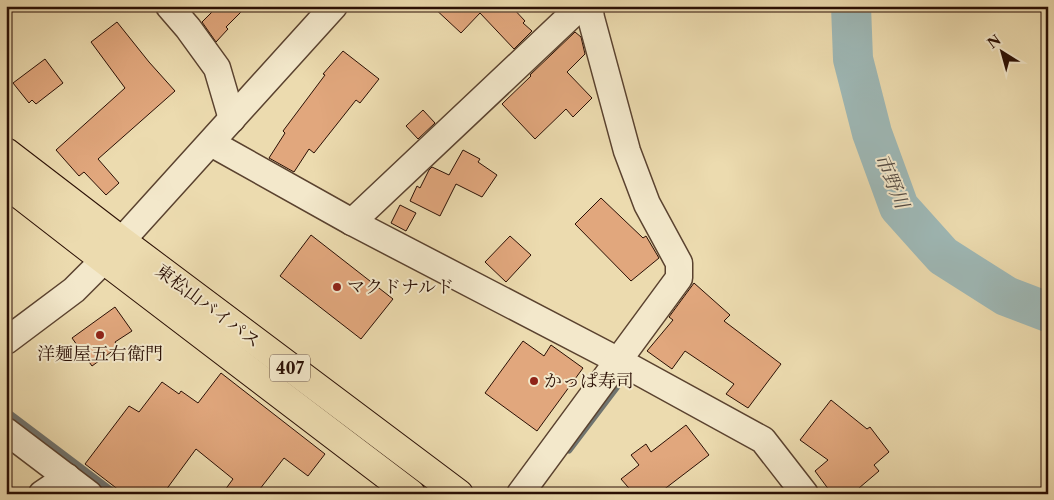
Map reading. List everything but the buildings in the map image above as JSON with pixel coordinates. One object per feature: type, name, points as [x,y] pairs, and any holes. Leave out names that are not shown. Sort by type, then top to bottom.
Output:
[{"type":"highway","name":"東松山バイパス","points":[[6,152],[113,251],[411,494]]},
{"type":"highway","name":"東松山バイパス","points":[[6,184],[113,251],[459,494]]},
{"type":"street","points":[[169,6],[188,28],[217,68],[232,119]]},
{"type":"street","points":[[6,341],[67,295],[113,251],[334,6]]},
{"type":"street","points":[[352,222],[581,6]]},
{"type":"street","points":[[520,494],[679,278],[679,263],[647,204],[626,151],[589,6]]},
{"type":"street","points":[[211,142],[352,222],[619,361],[763,440],[805,494]]},
{"type":"street","points":[[6,431],[89,494]]},
{"type":"street","points":[[42,494],[67,477]]},
{"type":"waterway","name":"市野川","points":[[851,6],[853,59],[872,133],[899,207],[943,256],[1006,296],[1048,312]]},
{"type":"waterway","points":[[569,450],[619,384]]},
{"type":"waterway","points":[[6,411],[116,494]]},
{"type":"place","name":"マクドナルド","points":[[337,287]]},
{"type":"place","name":"洋麺屋五右衛門","points":[[100,335]]},
{"type":"place","name":"かっぱ寿司","points":[[534,381]]}]
